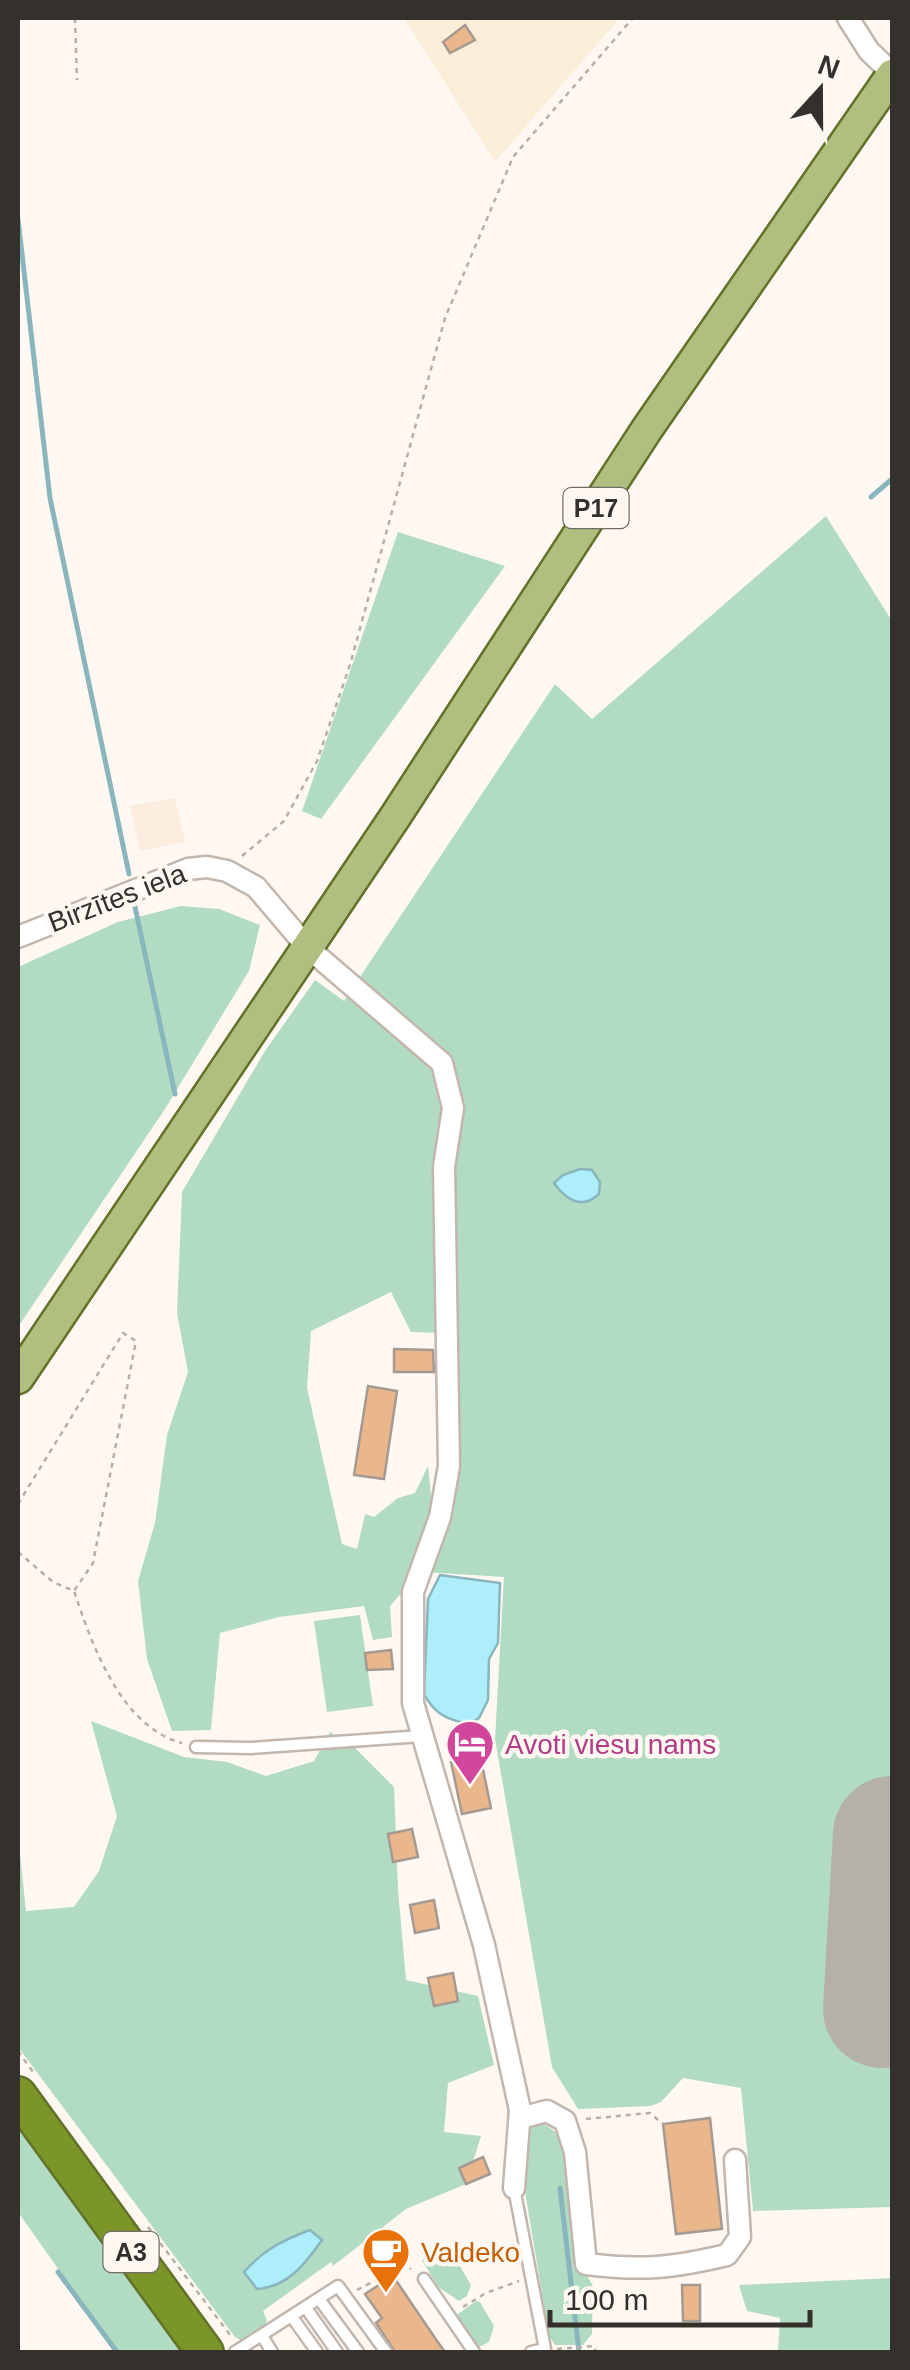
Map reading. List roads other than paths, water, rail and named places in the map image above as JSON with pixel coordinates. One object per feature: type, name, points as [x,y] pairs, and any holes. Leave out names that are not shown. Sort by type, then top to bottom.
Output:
[{"type":"highway","name":"A3","points":[[18,2095],[205,2352]]},
{"type":"main road","name":"P17","points":[[18,1378],[456,724],[647,429],[892,74]]},
{"type":"street","points":[[848,18],[869,51],[892,74]]},
{"type":"street","name":"Birzītes iela","points":[[18,937],[188,869],[208,867],[226,871],[256,887],[306,946],[442,1062],[454,1108],[444,1167],[449,1466],[440,1517],[413,1592],[413,1702],[484,1945],[520,2118],[514,2188]]},
{"type":"street","points":[[520,2118],[547,2110],[564,2121],[575,2152],[586,2264],[634,2270],[671,2268],[727,2255],[740,2237],[735,2160]]},
{"type":"lane","points":[[196,1748],[422,1736]]},
{"type":"lane","points":[[514,2188],[546,2349],[531,2352]]},
{"type":"lane","points":[[424,2280],[474,2352]]},
{"type":"lane","points":[[235,2352],[338,2286],[386,2352]]},
{"type":"lane","points":[[319,2299],[358,2352]]},
{"type":"lane","points":[[306,2308],[337,2352]]},
{"type":"lane","points":[[292,2317],[318,2352]]},
{"type":"lane","points":[[262,2336],[272,2352]]},
{"type":"water","points":[[580,1169],[592,1170],[600,1182],[599,1194],[580,1202],[569,1198],[554,1183]]},
{"type":"water","points":[[440,1575],[500,1583],[498,1643],[489,1659],[488,1700],[479,1718],[470,1724],[443,1715],[424,1694],[428,1599]]},
{"type":"water","points":[[310,2230],[322,2240],[302,2266],[278,2284],[257,2289],[244,2272],[274,2246]]},
{"type":"waterway","points":[[18,219],[50,498],[129,874]]},
{"type":"waterway","points":[[871,497],[892,479]]},
{"type":"waterway","points":[[135,907],[175,1094]]},
{"type":"waterway","points":[[560,2188],[579,2352]]},
{"type":"waterway","points":[[58,2272],[117,2352]]},
{"type":"place","name":"Avoti viesu nams","points":[[470,1786]]},
{"type":"place","name":"Valdeko","points":[[386,2294]]}]
